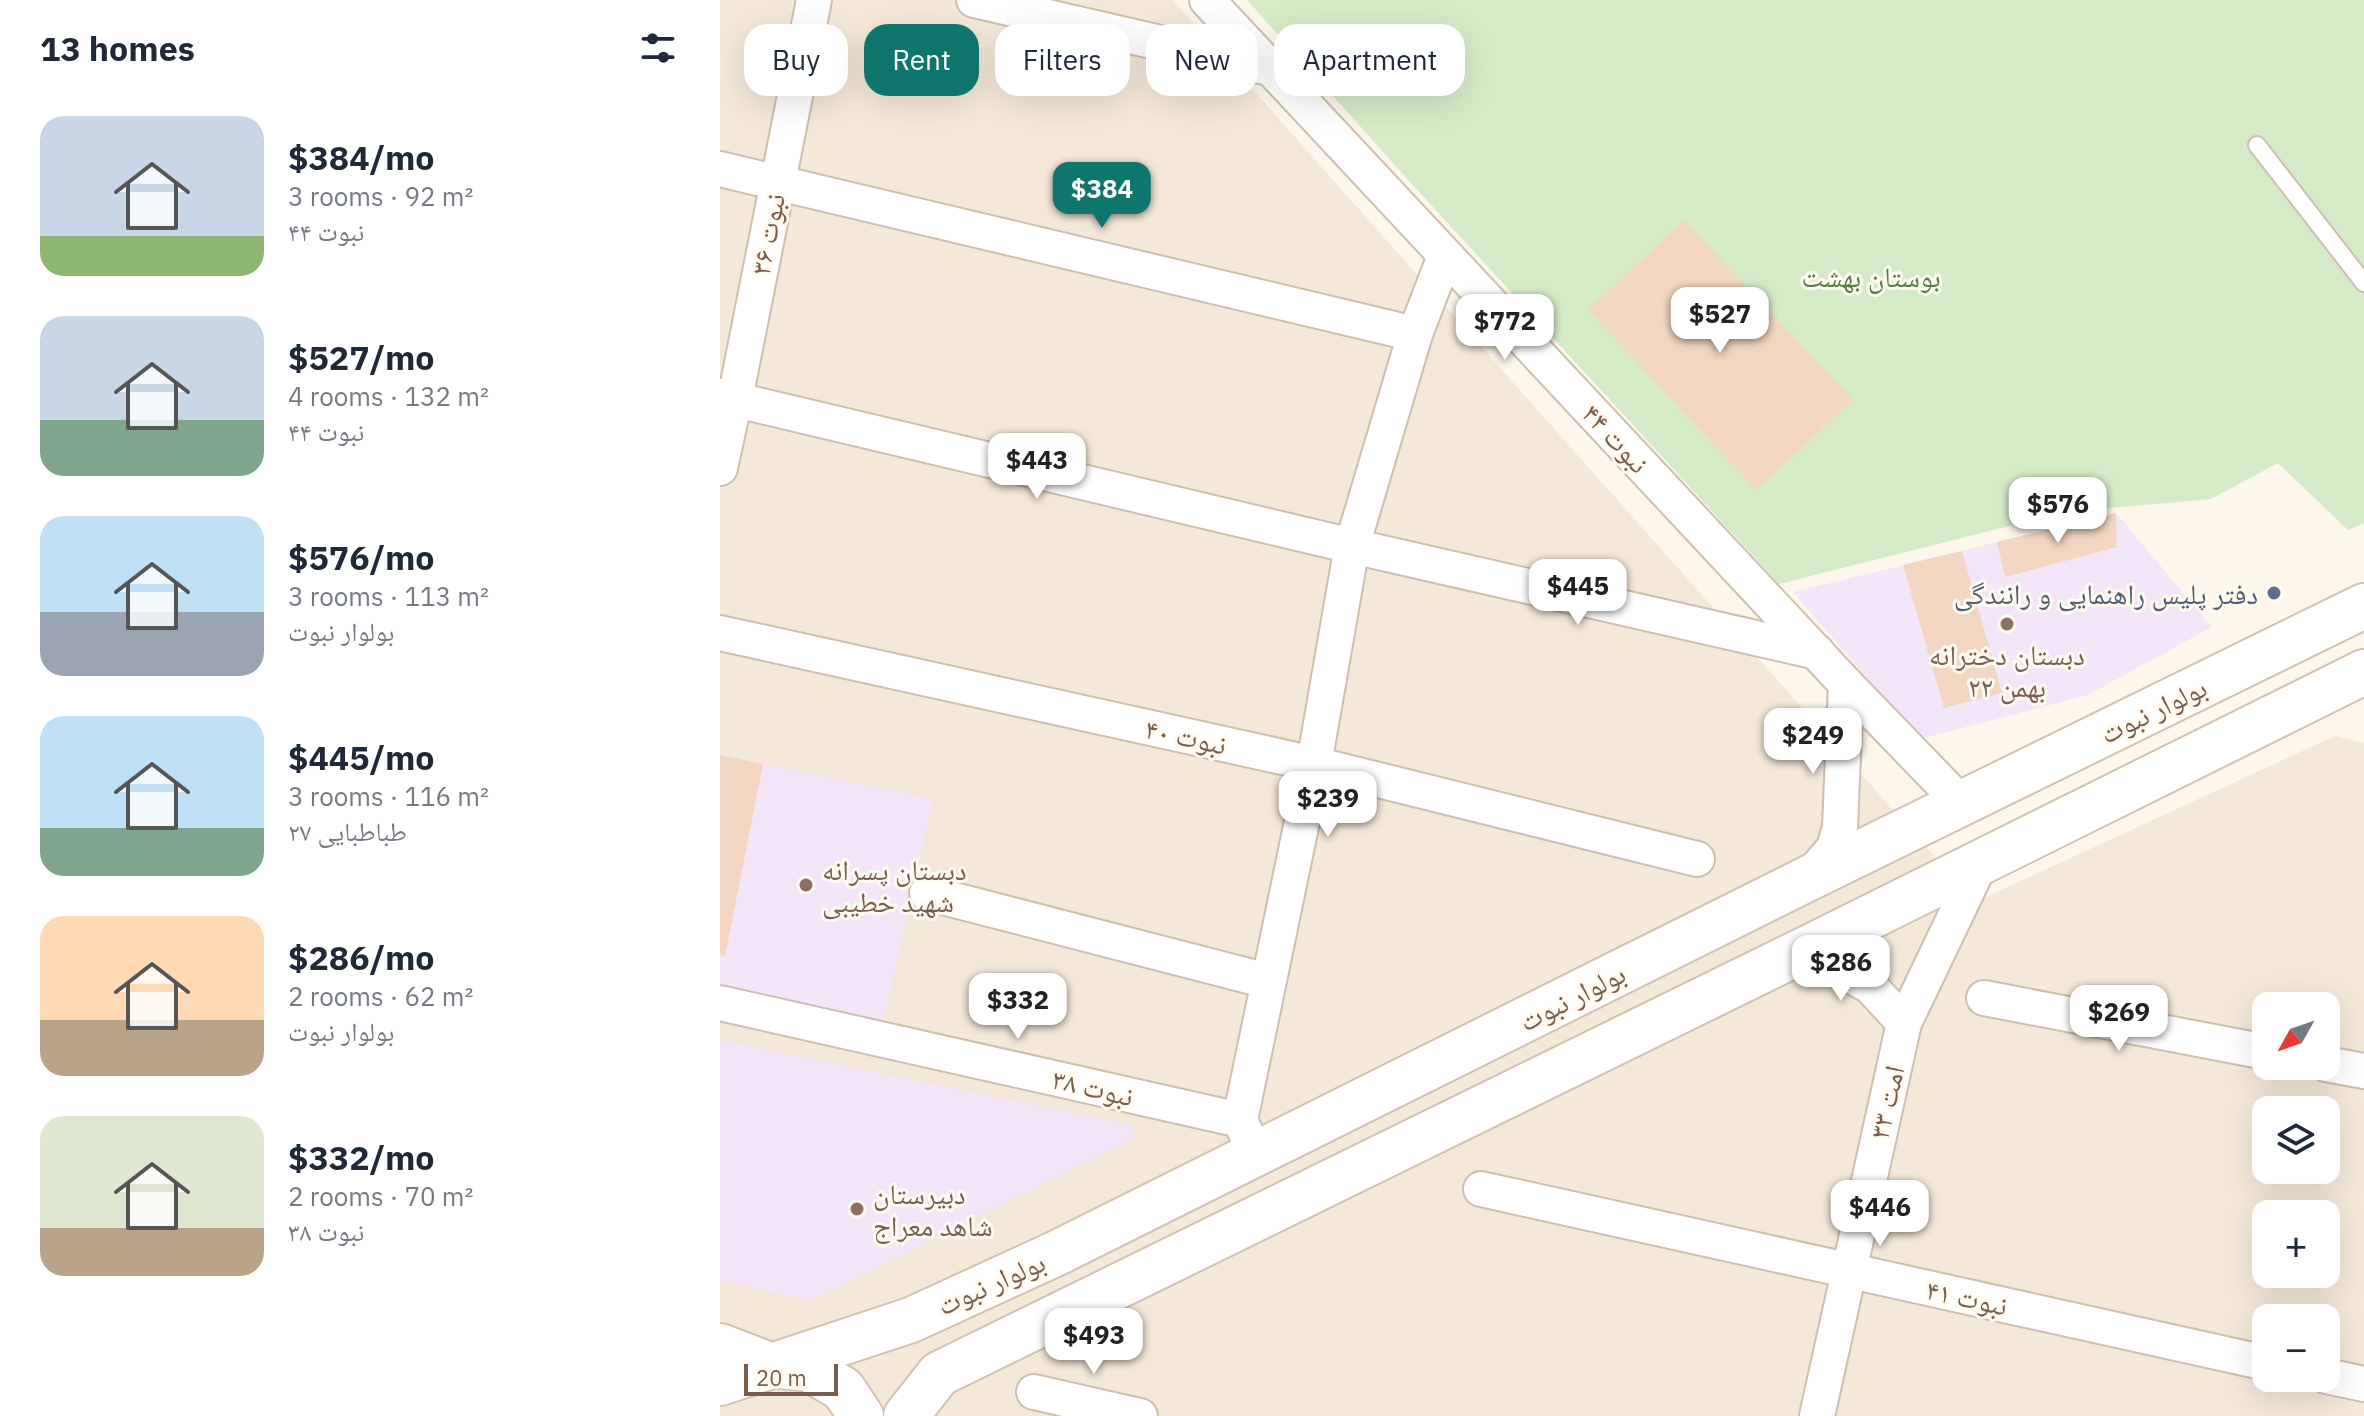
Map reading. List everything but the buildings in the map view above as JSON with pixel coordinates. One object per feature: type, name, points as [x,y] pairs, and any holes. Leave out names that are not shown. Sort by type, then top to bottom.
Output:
[{"type":"main road","name":"بولوار نبوت","points":[[720,1383],[911,1320],[1057,1253],[1248,1138],[1807,879],[2364,606]]},
{"type":"main road","name":"بولوار نبوت","points":[[906,1416],[939,1374],[2364,672]]},
{"type":"main road","points":[[720,1346],[770,1365],[809,1369],[843,1389],[861,1416]]},
{"type":"street","name":"نبوت ۳۶","points":[[720,468],[728,398],[777,183],[814,0]]},
{"type":"street","points":[[974,0],[1273,69]]},
{"type":"street","name":"نبوت ۴۴","points":[[1207,0],[1846,684],[1962,804]]},
{"type":"street","points":[[720,169],[1415,334]]},
{"type":"street","points":[[1248,1138],[1268,981],[1314,764],[1352,546],[1415,334],[1445,256]]},
{"type":"street","points":[[728,398],[1817,652]]},
{"type":"street","name":"نبوت ۴۰","points":[[720,633],[1314,764],[1697,859]]},
{"type":"street","points":[[1807,879],[1834,848],[1840,827],[1846,684]]},
{"type":"street","name":"امت ۳۳","points":[[1817,1416],[1904,1023],[1981,862]]},
{"type":"street","points":[[927,893],[1268,981]]},
{"type":"street","points":[[1804,950],[1870,986],[1904,1023]]},
{"type":"street","points":[[1984,998],[2252,1049]]},
{"type":"street","name":"نبوت ۳۸","points":[[720,1003],[1248,1138]]},
{"type":"street","points":[[2340,1067],[2364,1071]]},
{"type":"street","name":"نبوت ۴۱","points":[[1481,1189],[2252,1360]]},
{"type":"street","points":[[2340,1379],[2364,1384]]},
{"type":"street","points":[[1034,1392],[1140,1416]]},
{"type":"lane","points":[[2257,145],[2364,283]]},
{"type":"shaded area","points":[[720,0],[1173,0],[1194,24],[1146,24],[1146,96],[1258,96],[1975,902],[2335,736],[2364,743],[2364,1416],[720,1416]]},
{"type":"shaded area","points":[[2116,513],[2212,627],[2088,695],[1920,739],[1793,592]]},
{"type":"shaded area","points":[[720,755],[933,799],[884,1021],[720,985]]},
{"type":"shaded area","name":"دبیرستان شاهد معراج","points":[[720,1040],[1132,1125],[1135,1138],[811,1301],[720,1280]]},
{"type":"green space","name":"بوستان بهشت","points":[[1247,0],[2364,0],[2364,523],[2348,530],[2278,463],[2211,499],[2065,512],[1779,584],[1333,96],[1465,96],[1465,24],[1274,24],[1274,30]]},
{"type":"place","name":"دفتر پلیس راهنمایی و رانندگی","points":[[2274,593]]},
{"type":"place","name":"دبستان دخترانه ۲۲ بهمن","points":[[2007,624]]},
{"type":"place","name":"دبستان پسرانه شهید خطیبی","points":[[806,885]]},
{"type":"place","name":"دبیرستان شاهد معراج","points":[[857,1209]]}]
